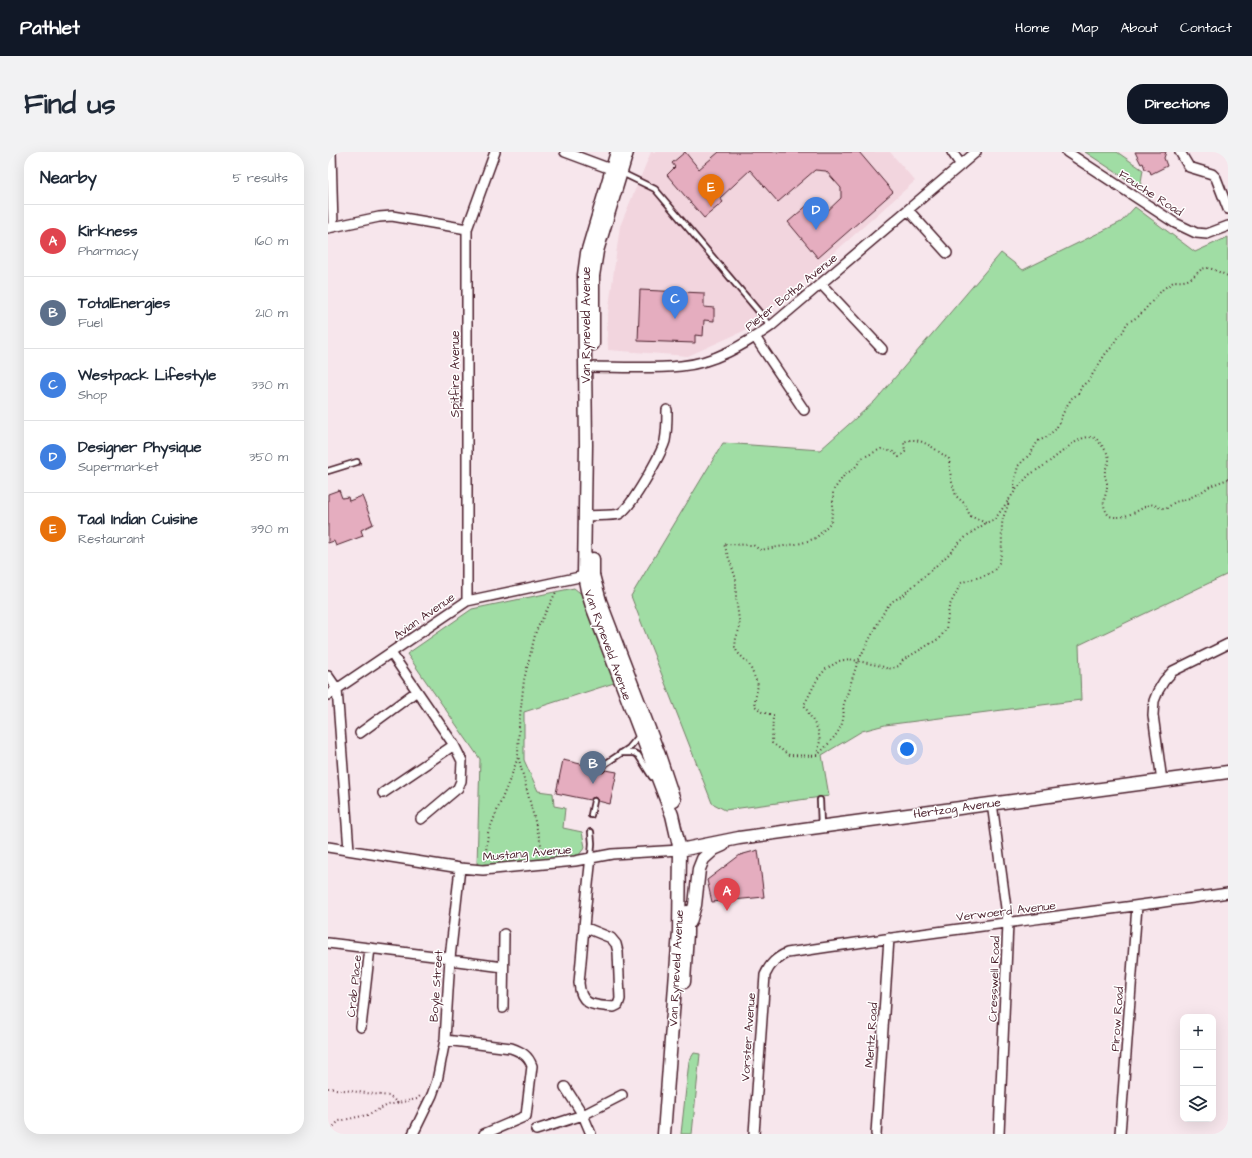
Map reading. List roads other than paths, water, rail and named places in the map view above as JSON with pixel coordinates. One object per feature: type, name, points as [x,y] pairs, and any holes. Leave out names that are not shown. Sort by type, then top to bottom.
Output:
[{"type":"main road","name":"Van Ryneveld Avenue","points":[[617,152],[616,170],[597,251],[593,276],[589,367],[588,595],[684,849],[664,1134]]},
{"type":"main road","name":"Van Ryneveld Avenue","points":[[616,170],[627,152]]},
{"type":"main road","name":"Van Ryneveld Avenue","points":[[588,575],[600,601],[664,769],[678,812],[684,849],[687,933],[672,1134]]},
{"type":"main road","name":"Hertzog Avenue","points":[[684,849],[739,838],[821,826],[1228,772]]},
{"type":"main road","points":[[687,933],[695,905],[699,869],[703,859],[714,849],[739,838]]},
{"type":"street","points":[[332,152],[330,228],[379,217],[392,216],[467,229]]},
{"type":"street","name":"Spitfire Avenue","points":[[467,600],[467,229],[495,152]]},
{"type":"street","points":[[565,152],[616,170]]},
{"type":"street","points":[[952,152],[962,165]]},
{"type":"street","name":"Pieter Botha Avenue","points":[[589,367],[682,366],[708,360],[729,352],[771,326],[976,152]]},
{"type":"street","name":"Fouche Road","points":[[1067,152],[1175,223],[1196,233],[1207,234],[1228,226]]},
{"type":"street","points":[[1180,152],[1189,167],[1212,174],[1216,178],[1228,209]]},
{"type":"street","points":[[908,210],[946,253]]},
{"type":"street","points":[[821,284],[882,349]]},
{"type":"street","points":[[755,337],[804,410]]},
{"type":"street","points":[[589,515],[617,514],[627,507],[663,448],[667,427],[666,410]]},
{"type":"street","name":"Avian Avenue","points":[[328,695],[391,654],[467,600],[588,575]]},
{"type":"street","points":[[1162,780],[1153,715],[1154,701],[1158,691],[1164,681],[1173,672],[1228,644]]},
{"type":"street","points":[[391,654],[454,745],[462,761],[460,785],[458,788],[421,819]]},
{"type":"street","points":[[328,676],[337,689],[349,850]]},
{"type":"street","points":[[360,733],[417,691]]},
{"type":"street","points":[[383,793],[454,745]]},
{"type":"street","name":"Cresswell Road","points":[[992,803],[1008,923],[999,1134]]},
{"type":"street","name":"Mustang Avenue","points":[[328,847],[460,868],[483,870],[546,864],[612,854],[684,849]]},
{"type":"street","points":[[584,927],[611,938],[618,947],[620,999],[618,1005],[614,1008],[594,1005],[584,1001],[581,997],[579,983],[584,927],[591,857]]},
{"type":"street","name":"Boyle Street","points":[[460,868],[450,959],[445,1040],[511,1048],[523,1053],[530,1060],[532,1066],[526,1116]]},
{"type":"street","name":"Verwoerd Avenue","points":[[787,953],[1228,893]]},
{"type":"street","name":"Pirow Road","points":[[1120,1134],[1137,906]]},
{"type":"street","points":[[503,1008],[504,934]]},
{"type":"street","name":"Mentz Road","points":[[876,1134],[889,938]]},
{"type":"street","points":[[328,943],[503,967]]},
{"type":"street","name":"Crab Place","points":[[361,1027],[370,948]]},
{"type":"street","name":"Vorster Avenue","points":[[754,1134],[765,975],[774,960],[787,953]]},
{"type":"street","points":[[413,1134],[432,1095],[437,1081],[445,1040]]},
{"type":"street","points":[[565,1087],[583,1115],[591,1134]]},
{"type":"street","points":[[484,1134],[526,1116],[537,1132],[583,1115],[622,1095]]},
{"type":"lane","points":[[616,170],[655,189],[771,326]]},
{"type":"lane","points":[[328,471],[357,462]]},
{"type":"lane","points":[[602,769],[605,764],[628,748],[641,734]]},
{"type":"lane","points":[[621,753],[634,753],[638,755],[663,792]]},
{"type":"lane","points":[[820,800],[821,826]]},
{"type":"lane","points":[[591,815],[594,801]]},
{"type":"lane","points":[[591,832],[591,857]]},
{"type":"place","name":"Taal Indian Cuisine","points":[[711,207]]},
{"type":"place","name":"Designer Physique","points":[[816,230]]},
{"type":"place","name":"Westpack Lifestyle","points":[[675,319]]},
{"type":"place","name":"TotalEnergies","points":[[593,784]]},
{"type":"place","name":"Kirkness","points":[[727,911]]}]
